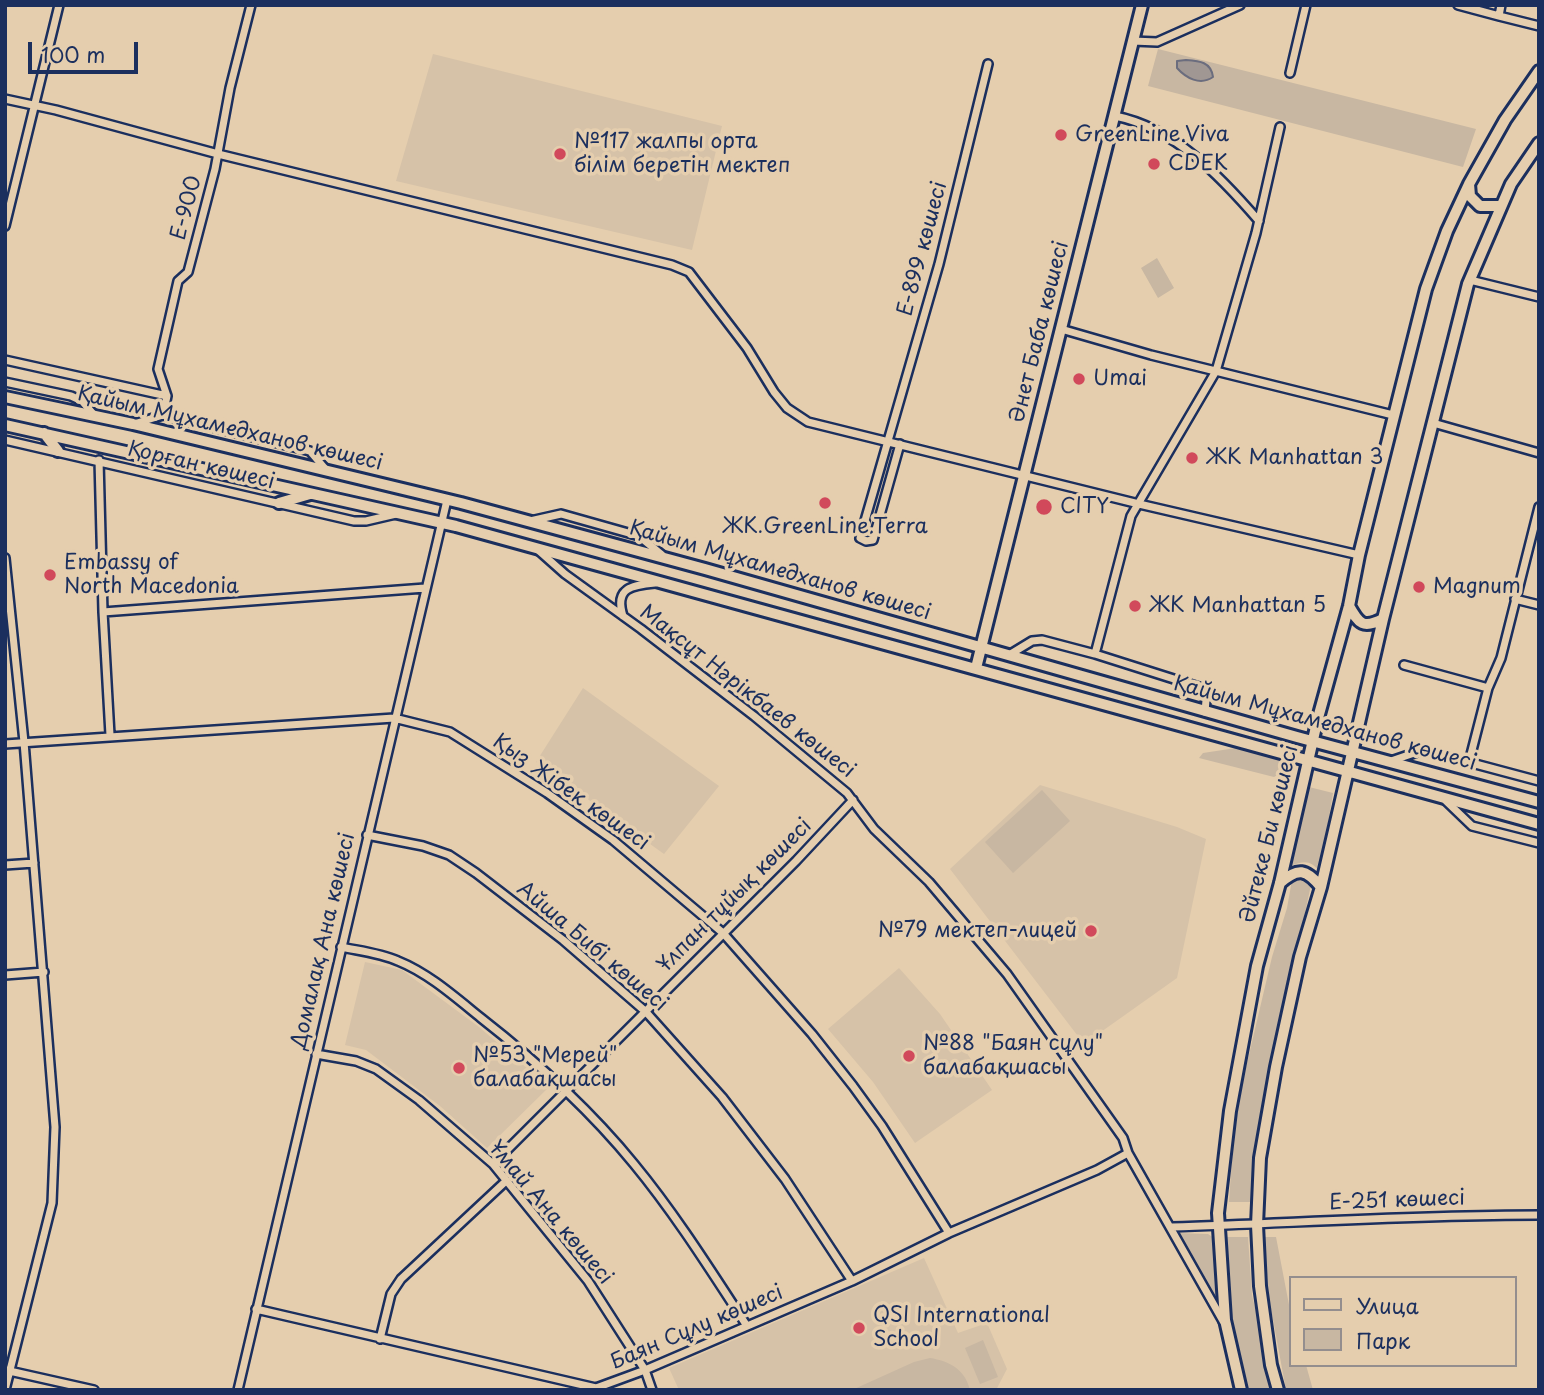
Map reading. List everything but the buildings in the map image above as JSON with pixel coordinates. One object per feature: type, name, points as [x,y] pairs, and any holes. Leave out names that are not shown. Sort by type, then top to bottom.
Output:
[{"type":"street","points":[[5,226],[60,5]]},
{"type":"street","name":"E-900","points":[[163,415],[167,396],[158,369],[178,281],[188,272],[218,155],[230,88],[251,5]]},
{"type":"street","name":"Әнет Баба көшесі","points":[[976,668],[1142,5]]},
{"type":"street","points":[[1133,41],[1157,42],[1240,5]]},
{"type":"street","points":[[1290,74],[1306,5]]},
{"type":"street","points":[[1458,5],[1539,26]]},
{"type":"street","points":[[1499,16],[1501,5]]},
{"type":"street","name":"Е-899 көшесі","points":[[900,444],[873,540],[866,541],[860,538],[939,264],[988,64]]},
{"type":"street","name":"Әйтеке Би көшесі","points":[[1241,1390],[1227,1329],[1219,1213],[1230,1111],[1257,966],[1280,883],[1312,741],[1349,606],[1393,415],[1426,289],[1447,230],[1469,184],[1505,120],[1539,71]]},
{"type":"street","points":[[5,99],[35,104],[218,155],[672,265],[689,272],[747,348],[774,392],[787,408],[808,422],[1359,555]]},
{"type":"street","points":[[1115,116],[1155,128],[1227,184],[1259,221]]},
{"type":"street","points":[[1095,654],[1131,516],[1216,371],[1259,221],[1280,127]]},
{"type":"street","points":[[1279,1390],[1272,1365],[1260,1286],[1257,1225],[1260,1158],[1276,1067],[1300,957],[1321,887],[1383,619],[1470,280],[1511,184],[1539,143]]},
{"type":"street","points":[[1469,184],[1470,196],[1480,206],[1501,206]]},
{"type":"street","points":[[1470,280],[1539,297]]},
{"type":"street","points":[[1060,329],[1393,415]]},
{"type":"street","points":[[5,360],[167,396]]},
{"type":"street","points":[[5,382],[71,396],[82,401],[96,416]]},
{"type":"street","name":"Қайым Мұхамедханов көшесі","points":[[5,397],[134,424],[528,521],[1205,712],[1539,802]]},
{"type":"street","points":[[134,424],[163,415],[310,451],[328,472]]},
{"type":"street","points":[[1433,424],[1539,453]]},
{"type":"street","name":"Қайым Мұхамедханов көшесі","points":[[5,425],[441,523],[1539,824]]},
{"type":"street","points":[[44,433],[58,451]]},
{"type":"street","points":[[5,440],[99,460]]},
{"type":"street","name":"Қорған көшесі","points":[[110,736],[99,460],[354,521],[400,513]]},
{"type":"street","points":[[279,503],[312,494]]},
{"type":"street","name":"Домалақ Ана көшесі","points":[[238,1390],[447,500]]},
{"type":"street","points":[[1469,762],[1488,688],[1501,658],[1539,507]]},
{"type":"street","name":"Мақсұт Нәрікбаев көшесі","points":[[535,548],[565,574],[762,723],[853,800],[874,828],[929,882],[1007,974],[1123,1138],[1128,1153],[1227,1329]]},
{"type":"street","points":[[5,558],[8,620],[24,742],[55,1127],[52,1203],[5,1390]]},
{"type":"street","points":[[623,616],[620,605],[624,593],[633,585],[666,583]]},
{"type":"street","points":[[103,612],[425,588]]},
{"type":"street","points":[[1516,599],[1539,605]]},
{"type":"street","points":[[1349,606],[1356,618],[1365,624],[1373,625],[1383,619]]},
{"type":"street","points":[[1008,655],[1032,641],[1042,640],[1095,654],[1199,687],[1206,700],[1205,712]]},
{"type":"street","points":[[1404,665],[1488,688]]},
{"type":"street","name":"Қыз Жібек көшесі","points":[[5,744],[394,718],[450,732],[547,793],[613,840],[723,933],[812,1034],[853,1086],[882,1126],[949,1233]]},
{"type":"street","points":[[1388,762],[1423,750],[1539,781]]},
{"type":"street","points":[[1443,798],[1472,826],[1539,843]]},
{"type":"street","name":"Ұлпан тұйық көшесі","points":[[493,1164],[564,1090],[796,861],[853,800]]},
{"type":"street","name":"Айша Бибі көшесі","points":[[367,835],[414,844],[449,855],[563,940],[646,1012],[722,1097],[785,1179],[852,1281]]},
{"type":"street","points":[[5,865],[34,863]]},
{"type":"street","points":[[1280,883],[1294,872],[1305,872],[1321,887]]},
{"type":"street","points":[[341,947],[379,955],[418,971],[506,1038],[564,1090],[634,1163],[747,1326]]},
{"type":"street","points":[[5,975],[44,972]]},
{"type":"street","name":"Ұмай Ана көшесі","points":[[316,1054],[356,1061],[376,1069],[419,1100],[493,1164],[588,1281],[645,1370],[652,1390]]},
{"type":"street","name":"Баян Сұлу көшесі","points":[[256,1309],[583,1388],[596,1388],[645,1370],[852,1281],[949,1233],[1097,1170],[1128,1153]]},
{"type":"street","points":[[380,1339],[391,1294],[401,1279],[506,1181]]},
{"type":"street","name":"Е-251 көшесі","points":[[1172,1227],[1453,1215],[1539,1215]]},
{"type":"street","points":[[8,1371],[94,1390]]},
{"type":"shaded area","name":"№117 жалпы орта білім беретін мектеп","points":[[433,54],[722,126],[692,250],[396,181]]},
{"type":"shaded area","points":[[1186,60],[1207,65],[1213,77],[1203,81],[1189,78],[1177,68],[1177,61]]},
{"type":"shaded area","points":[[583,688],[719,786],[664,854],[536,762]]},
{"type":"shaded area","name":"№79 мектеп-лицей","points":[[1040,785],[1177,827],[1206,839],[1177,978],[1084,1044],[950,869]]},
{"type":"shaded area","name":"№53 \"Мерей\" балабақшасы","points":[[365,962],[402,970],[479,1027],[549,1087],[487,1148],[440,1106],[366,1050],[345,1045]]},
{"type":"shaded area","name":"№88 \"Баян сұлу\" балабақшасы","points":[[899,968],[940,1014],[992,1090],[915,1143],[873,1082],[828,1029]]},
{"type":"shaded area","name":"QSI International School","points":[[924,1258],[958,1333],[987,1323],[1007,1369],[996,1390],[679,1390],[669,1368]]},
{"type":"green space","points":[[1158,49],[1476,129],[1463,167],[1148,86]]},
{"type":"green space","points":[[1157,258],[1174,288],[1158,298],[1141,268]]},
{"type":"green space","points":[[1236,748],[1284,760],[1281,773],[1274,777],[1199,758],[1203,753]]},
{"type":"green space","points":[[1309,787],[1333,793],[1320,872],[1306,862],[1290,866]]},
{"type":"green space","points":[[1042,790],[1070,821],[1013,873],[985,842]]},
{"type":"green space","points":[[1304,877],[1311,885],[1262,1112],[1254,1202],[1229,1202],[1235,1114],[1292,880]]},
{"type":"green space","points":[[1178,1233],[1208,1234],[1214,1238],[1219,1305]]},
{"type":"green space","points":[[1227,1237],[1248,1237],[1252,1295],[1275,1390],[1245,1390],[1232,1315]]},
{"type":"green space","points":[[1264,1237],[1276,1237],[1288,1300],[1288,1367],[1307,1367],[1313,1390],[1286,1390],[1269,1298]]},
{"type":"green space","points":[[983,1340],[998,1377],[980,1384],[965,1348]]},
{"type":"green space","points":[[930,1358],[944,1361],[960,1371],[970,1390],[852,1390],[914,1362]]},
{"type":"place","name":"GreenLine.Viva","points":[[1061,135]]},
{"type":"place","name":"№117 жалпы орта білім беретін мектеп","points":[[560,154]]},
{"type":"place","name":"CDEK","points":[[1154,164]]},
{"type":"place","name":"Umai","points":[[1079,379]]},
{"type":"place","name":"ЖК Manhattan 3","points":[[1192,458]]},
{"type":"place","name":"ЖК.GreenLine.Terra","points":[[825,503]]},
{"type":"place","name":"CITY","points":[[1044,507]]},
{"type":"place","name":"Embassy of North Macedonia","points":[[50,575]]},
{"type":"place","name":"Magnum","points":[[1419,587]]},
{"type":"place","name":"ЖК Manhattan 5","points":[[1135,606]]},
{"type":"place","name":"№79 мектеп-лицей","points":[[1091,931]]},
{"type":"place","name":"№88 \"Баян сұлу\" балабақшасы","points":[[909,1056]]},
{"type":"place","name":"№53 \"Мерей\" балабақшасы","points":[[459,1068]]},
{"type":"place","name":"QSI International School","points":[[859,1328]]}]
